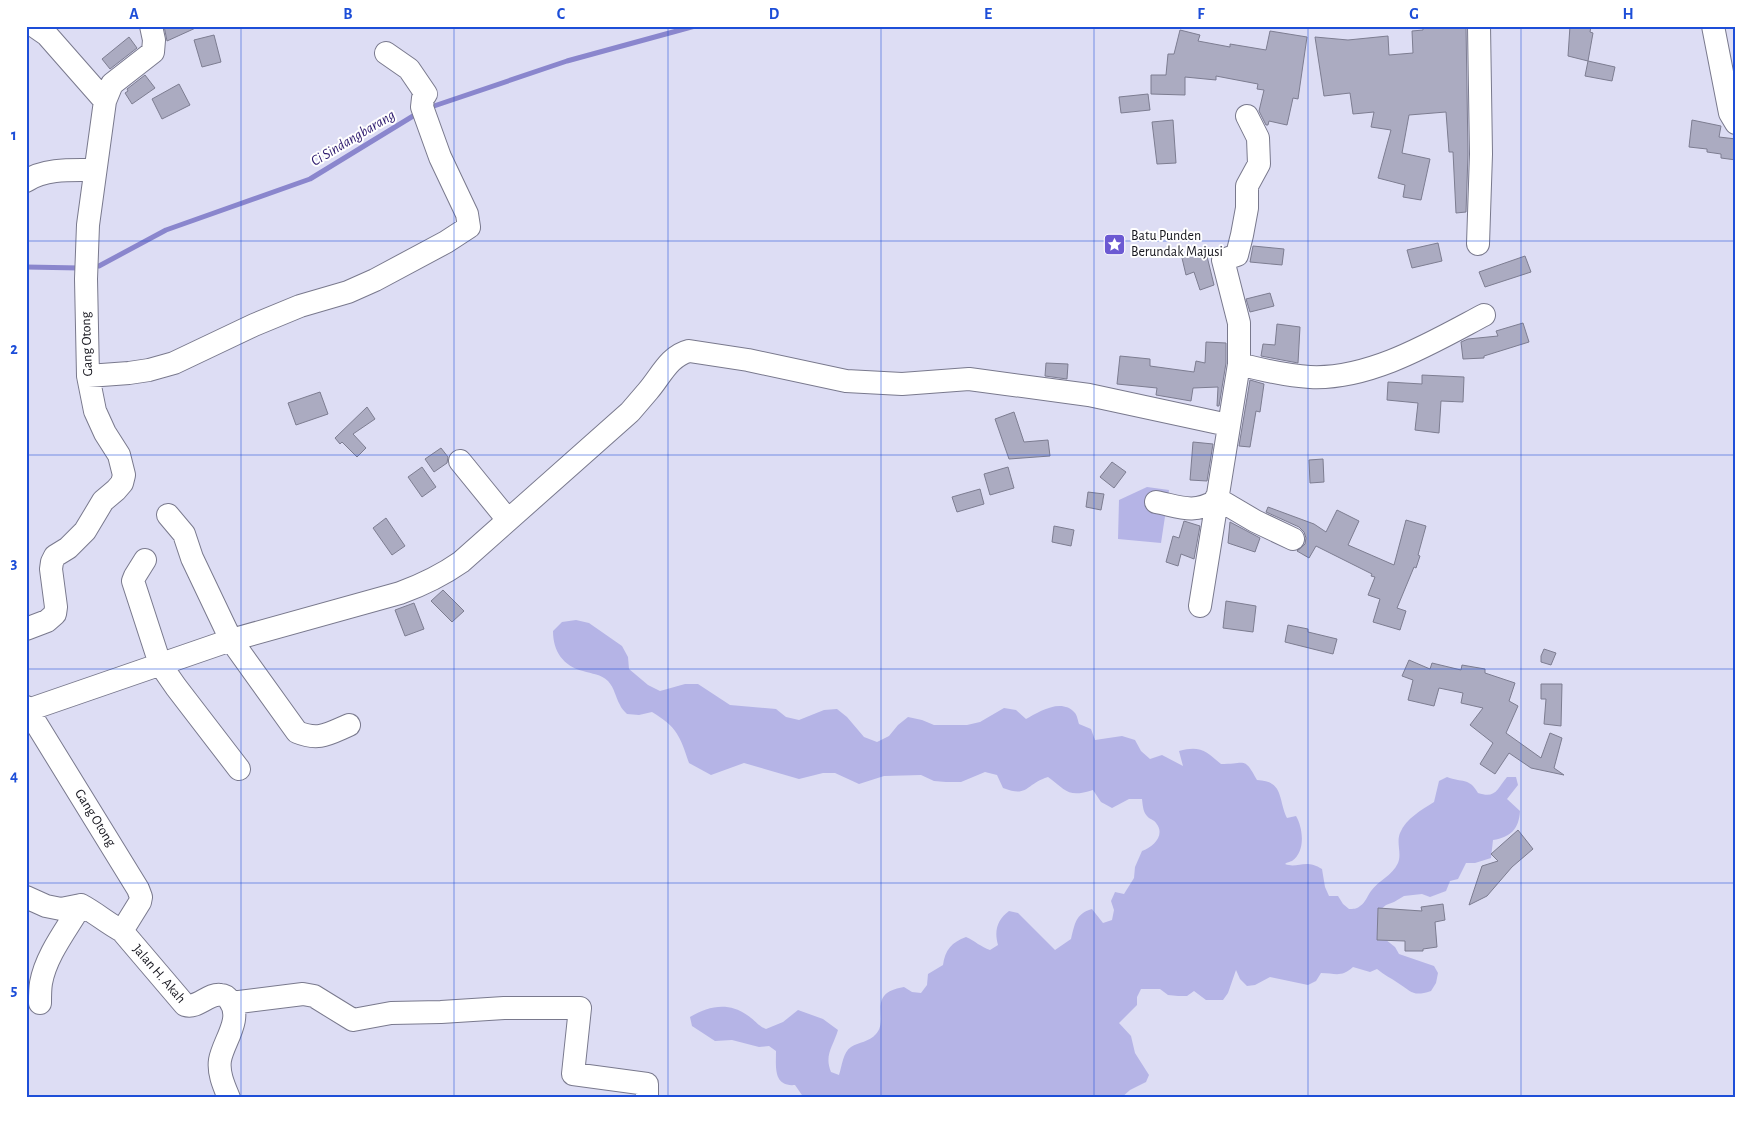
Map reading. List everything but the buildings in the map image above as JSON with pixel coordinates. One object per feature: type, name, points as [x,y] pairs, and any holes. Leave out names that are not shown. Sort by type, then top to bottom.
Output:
[{"type":"street","points":[[34,26],[47,35],[105,100]]},
{"type":"street","name":"Gang Otong","points":[[26,629],[46,621],[55,614],[56,607],[51,569],[55,556],[68,548],[85,531],[103,501],[122,483],[124,476],[119,455],[105,433],[95,411],[88,376],[88,225],[105,100],[112,84],[153,52],[154,40],[151,26]]},
{"type":"street","points":[[1478,244],[1481,154],[1479,26]]},
{"type":"street","points":[[1713,26],[1730,113],[1736,122]]},
{"type":"street","points":[[88,376],[150,370],[174,363],[254,324],[300,306],[348,292],[375,280],[446,242],[469,227],[467,214],[440,157],[422,107],[423,98],[426,94],[413,75],[401,63],[386,53]]},
{"type":"street","points":[[1200,606],[1239,364],[1239,323],[1223,260],[1237,255],[1247,208],[1246,186],[1259,164],[1258,138],[1247,116]]},
{"type":"street","points":[[26,181],[34,176],[54,172],[95,170]]},
{"type":"street","points":[[1239,364],[1272,372],[1310,377],[1335,376],[1370,368],[1407,354],[1484,315]]},
{"type":"street","points":[[27,708],[231,640],[364,604],[422,585],[444,574],[461,562],[630,412],[676,356],[689,351],[748,360],[846,381],[902,384],[969,379],[1090,395],[1228,425]]},
{"type":"street","points":[[460,461],[508,520]]},
{"type":"street","points":[[1156,502],[1185,510],[1192,510],[1209,505],[1216,500]]},
{"type":"street","points":[[1216,500],[1292,540]]},
{"type":"street","points":[[168,515],[184,534],[192,558],[231,640],[297,732],[310,738],[326,735],[349,725]]},
{"type":"street","points":[[145,560],[134,576],[133,581],[160,664],[239,769]]},
{"type":"street","name":"Gang Otong","points":[[27,708],[138,889],[141,897],[140,902],[122,931]]},
{"type":"street","points":[[26,896],[46,906],[61,909],[81,905]]},
{"type":"street","points":[[40,1003],[41,983],[46,968],[54,950],[81,905]]},
{"type":"street","name":"Jalan H. Akah","points":[[81,905],[94,912],[108,924],[122,931],[158,976],[188,1007],[209,997],[222,995],[231,1002]]},
{"type":"street","points":[[228,1098],[222,1079],[220,1060],[235,1017],[231,1002],[302,994],[314,996],[353,1020],[391,1012],[441,1012],[504,1008],[580,1008],[573,1074],[647,1084],[647,1098]]},
{"type":"shaded area","points":[[1147,487],[1169,490],[1161,543],[1118,539],[1119,500]]},
{"type":"shaded area","points":[[576,620],[589,623],[622,646],[628,657],[629,669],[648,685],[660,691],[685,684],[698,684],[730,705],[776,709],[786,717],[799,720],[824,710],[837,709],[847,717],[864,737],[877,742],[889,736],[908,717],[934,725],[967,725],[980,722],[1004,708],[1016,710],[1026,719],[1050,707],[1064,706],[1070,708],[1075,713],[1079,724],[1091,729],[1095,740],[1122,736],[1135,740],[1141,751],[1150,759],[1162,755],[1183,766],[1179,751],[1198,749],[1207,753],[1221,764],[1244,763],[1249,767],[1257,780],[1266,781],[1276,787],[1287,818],[1296,816],[1302,833],[1300,851],[1292,861],[1285,864],[1311,864],[1322,869],[1325,887],[1329,896],[1338,896],[1349,909],[1356,908],[1362,904],[1374,887],[1389,875],[1398,863],[1400,833],[1410,819],[1434,802],[1439,781],[1447,777],[1465,781],[1475,788],[1478,793],[1489,795],[1495,792],[1507,777],[1516,777],[1518,785],[1507,799],[1520,811],[1518,823],[1513,831],[1505,837],[1493,840],[1491,858],[1475,863],[1466,863],[1458,879],[1450,881],[1446,891],[1430,897],[1422,894],[1404,896],[1380,910],[1381,936],[1395,947],[1399,954],[1434,966],[1438,973],[1436,983],[1431,991],[1420,994],[1413,993],[1377,969],[1370,972],[1353,967],[1341,974],[1321,973],[1316,981],[1308,985],[1270,977],[1255,985],[1247,986],[1240,979],[1236,970],[1228,993],[1223,1000],[1206,1000],[1194,991],[1187,996],[1178,996],[1168,995],[1160,989],[1141,989],[1137,997],[1137,1005],[1119,1023],[1131,1036],[1135,1053],[1149,1075],[1146,1082],[1130,1090],[1121,1098],[804,1098],[795,1085],[788,1085],[779,1079],[776,1069],[776,1051],[769,1046],[759,1047],[732,1040],[715,1041],[692,1026],[690,1017],[711,1008],[733,1008],[750,1017],[766,1029],[783,1022],[798,1010],[823,1019],[838,1030],[828,1061],[831,1072],[839,1075],[848,1049],[870,1039],[880,1028],[881,1007],[885,995],[892,990],[904,987],[912,992],[921,993],[927,985],[928,974],[943,965],[947,951],[961,939],[966,937],[990,950],[998,945],[996,935],[999,922],[1009,911],[1018,913],[1055,950],[1071,939],[1077,920],[1086,911],[1092,909],[1103,923],[1112,920],[1114,910],[1111,901],[1115,892],[1124,894],[1134,878],[1135,867],[1142,851],[1150,847],[1157,840],[1160,832],[1159,827],[1146,814],[1142,799],[1129,799],[1112,808],[1101,802],[1093,790],[1078,793],[1068,792],[1048,777],[1023,791],[1011,791],[1003,788],[997,775],[985,772],[961,782],[934,781],[921,775],[884,776],[859,784],[835,773],[823,773],[799,779],[744,763],[711,775],[689,763],[680,739],[667,722],[652,712],[639,715],[627,714],[621,707],[608,681],[599,676],[576,669],[560,657],[553,638],[553,631],[562,622]]},
{"type":"waterway","name":"Ci Sindangbarang","points":[[428,108],[567,61],[695,26]]},
{"type":"waterway","name":"Ci Sindangbarang","points":[[93,266],[99,266],[166,230],[310,179],[418,113]]},
{"type":"waterway","name":"Ci Sindangbarang","points":[[26,267],[80,268]]},
{"type":"place","name":"Batu Punden Berundak Majusi","points":[[1115,244]]}]
